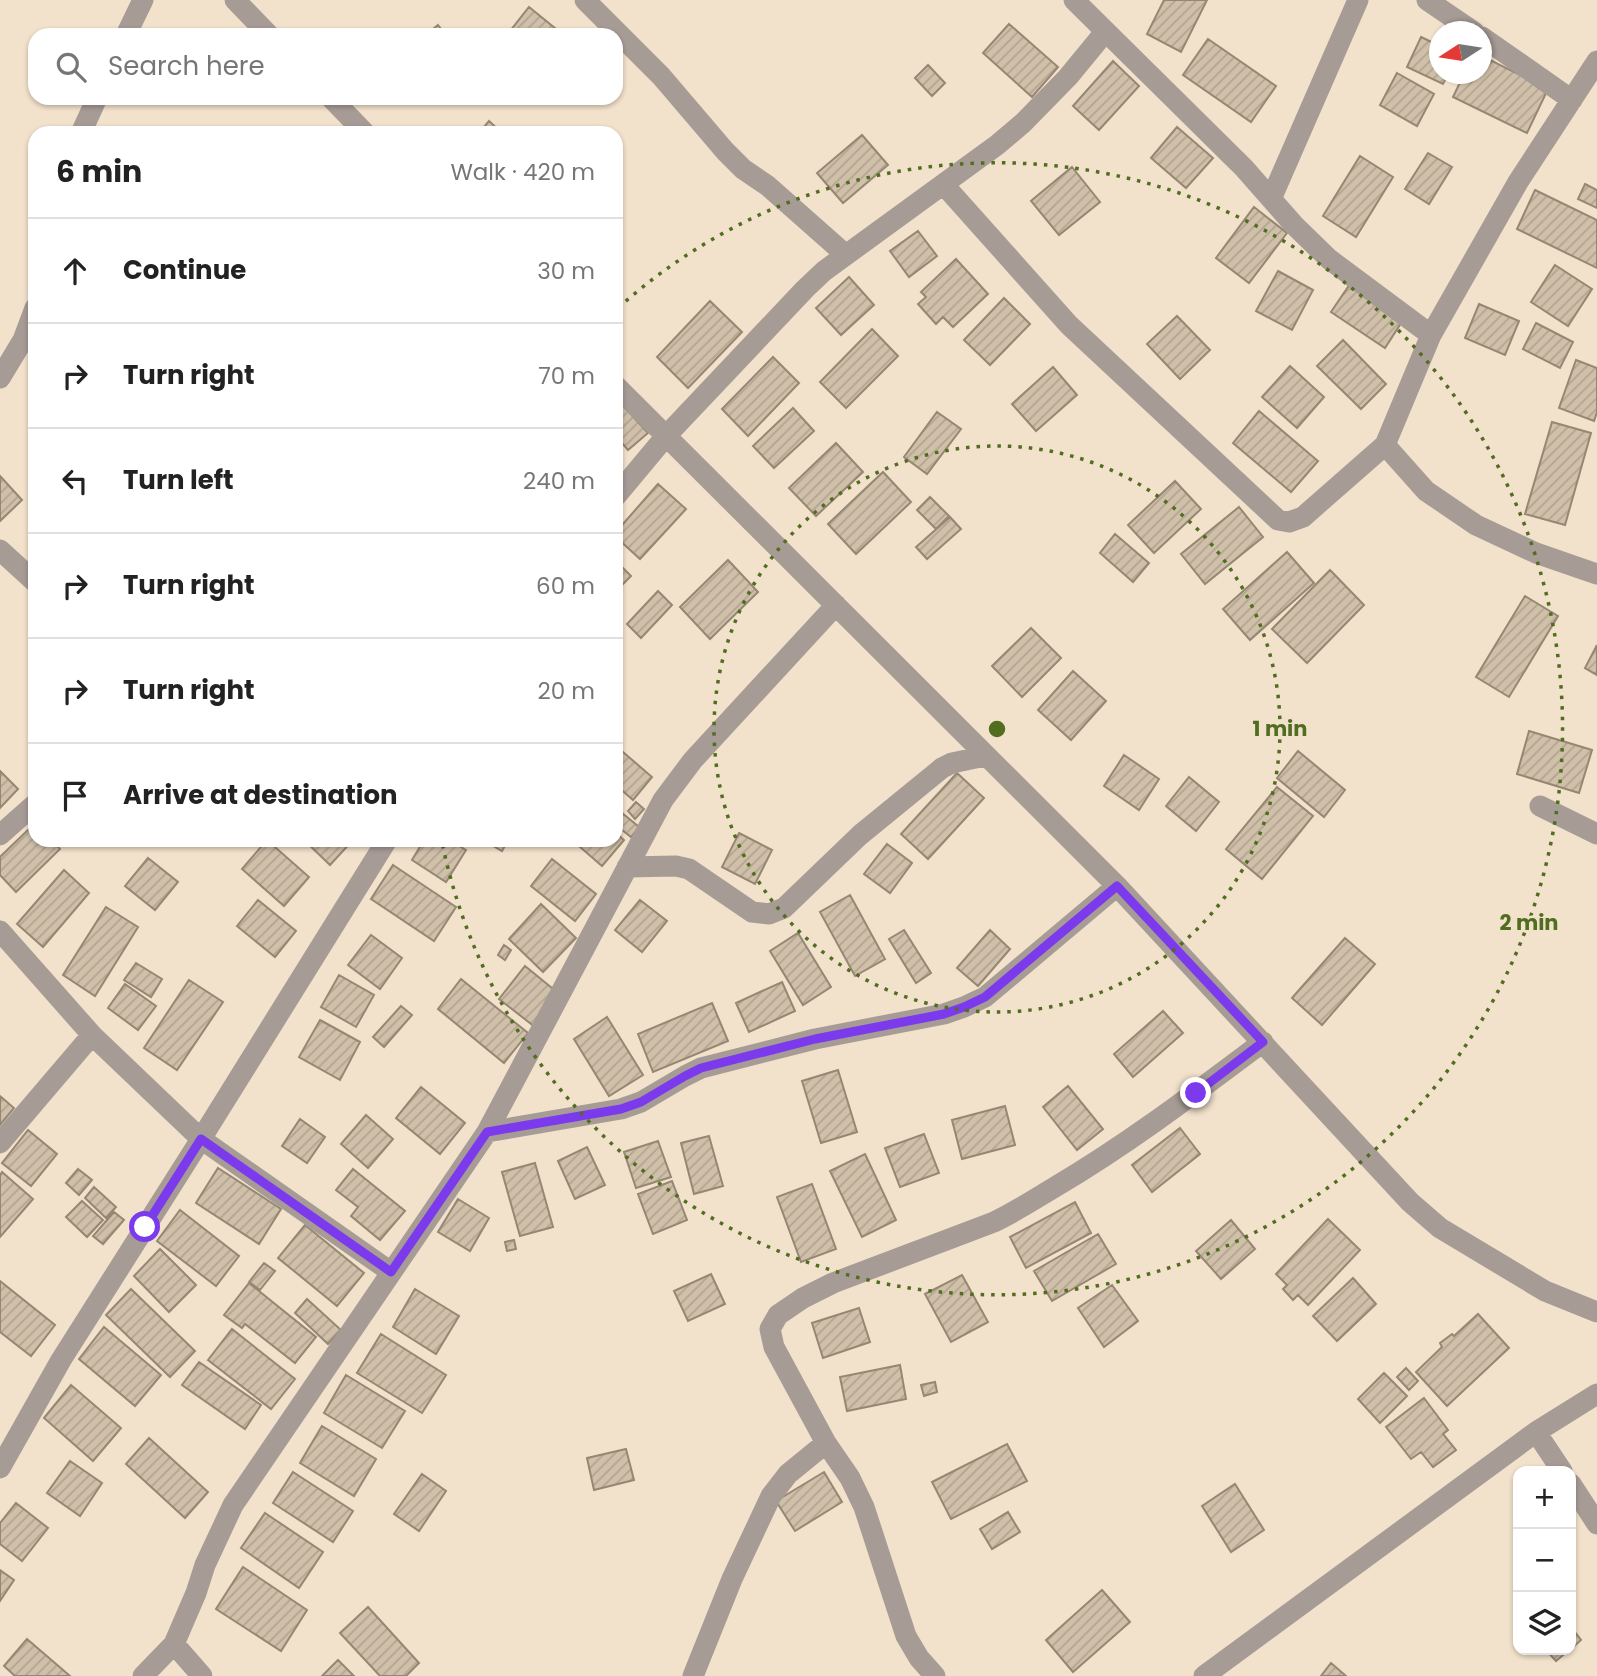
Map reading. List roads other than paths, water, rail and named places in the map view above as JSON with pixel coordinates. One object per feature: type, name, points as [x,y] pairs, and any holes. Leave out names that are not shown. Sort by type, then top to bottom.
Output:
[{"type":"street","points":[[129,28],[142,0]]},
{"type":"street","points":[[235,0],[262,28]]},
{"type":"street","points":[[585,0],[613,28]]},
{"type":"street","points":[[1074,0],[1244,168],[1294,225],[1329,259],[1431,335]]},
{"type":"street","points":[[1271,199],[1358,0]]},
{"type":"street","points":[[1427,0],[1458,21]]},
{"type":"street","points":[[623,488],[666,436],[804,289],[824,271],[944,185],[1023,123],[1069,77],[1105,32]]},
{"type":"street","points":[[623,38],[661,76],[743,169],[768,186],[846,255]]},
{"type":"street","points":[[1492,44],[1572,100]]},
{"type":"street","points":[[944,185],[1069,325],[1279,520],[1289,522],[1303,517],[1385,445],[1431,335],[1518,182],[1597,61]]},
{"type":"street","points":[[83,126],[94,105]]},
{"type":"street","points":[[338,105],[358,126]]},
{"type":"street","points":[[0,378],[28,327]]},
{"type":"street","points":[[623,393],[1117,886],[1410,1202],[1440,1228],[1545,1291],[1597,1312]]},
{"type":"street","points":[[1385,445],[1426,491],[1476,525],[1535,553],[1597,574]]},
{"type":"street","points":[[0,550],[28,576]]},
{"type":"street","points":[[143,1676],[174,1644],[205,1565],[233,1505],[487,1132],[663,800],[693,760],[836,605]]},
{"type":"street","points":[[627,867],[677,866],[690,869],[752,912],[769,914],[785,908],[860,835],[942,768],[952,763],[985,756]]},
{"type":"street","points":[[1541,806],[1597,834]]},
{"type":"street","points":[[0,835],[28,810]]},
{"type":"street","points":[[0,1468],[61,1360],[383,847]]},
{"type":"street","points":[[487,1132],[621,1109],[641,1102],[701,1068],[815,1039],[944,1014],[964,1007],[985,997],[1117,886]]},
{"type":"street","points":[[0,931],[92,1035],[201,1139],[391,1272]]},
{"type":"street","points":[[0,1143],[92,1035]]},
{"type":"street","points":[[935,1676],[919,1658],[906,1636],[864,1507],[774,1346],[769,1329],[778,1315],[832,1283],[1014,1212],[1174,1110],[1263,1042]]},
{"type":"street","points":[[1204,1676],[1536,1432],[1597,1394]]},
{"type":"street","points":[[1536,1432],[1559,1466]]},
{"type":"street","points":[[693,1676],[732,1579],[771,1496],[788,1474],[826,1443]]},
{"type":"street","points":[[1576,1492],[1597,1524]]},
{"type":"street","points":[[174,1644],[202,1676]]}]
